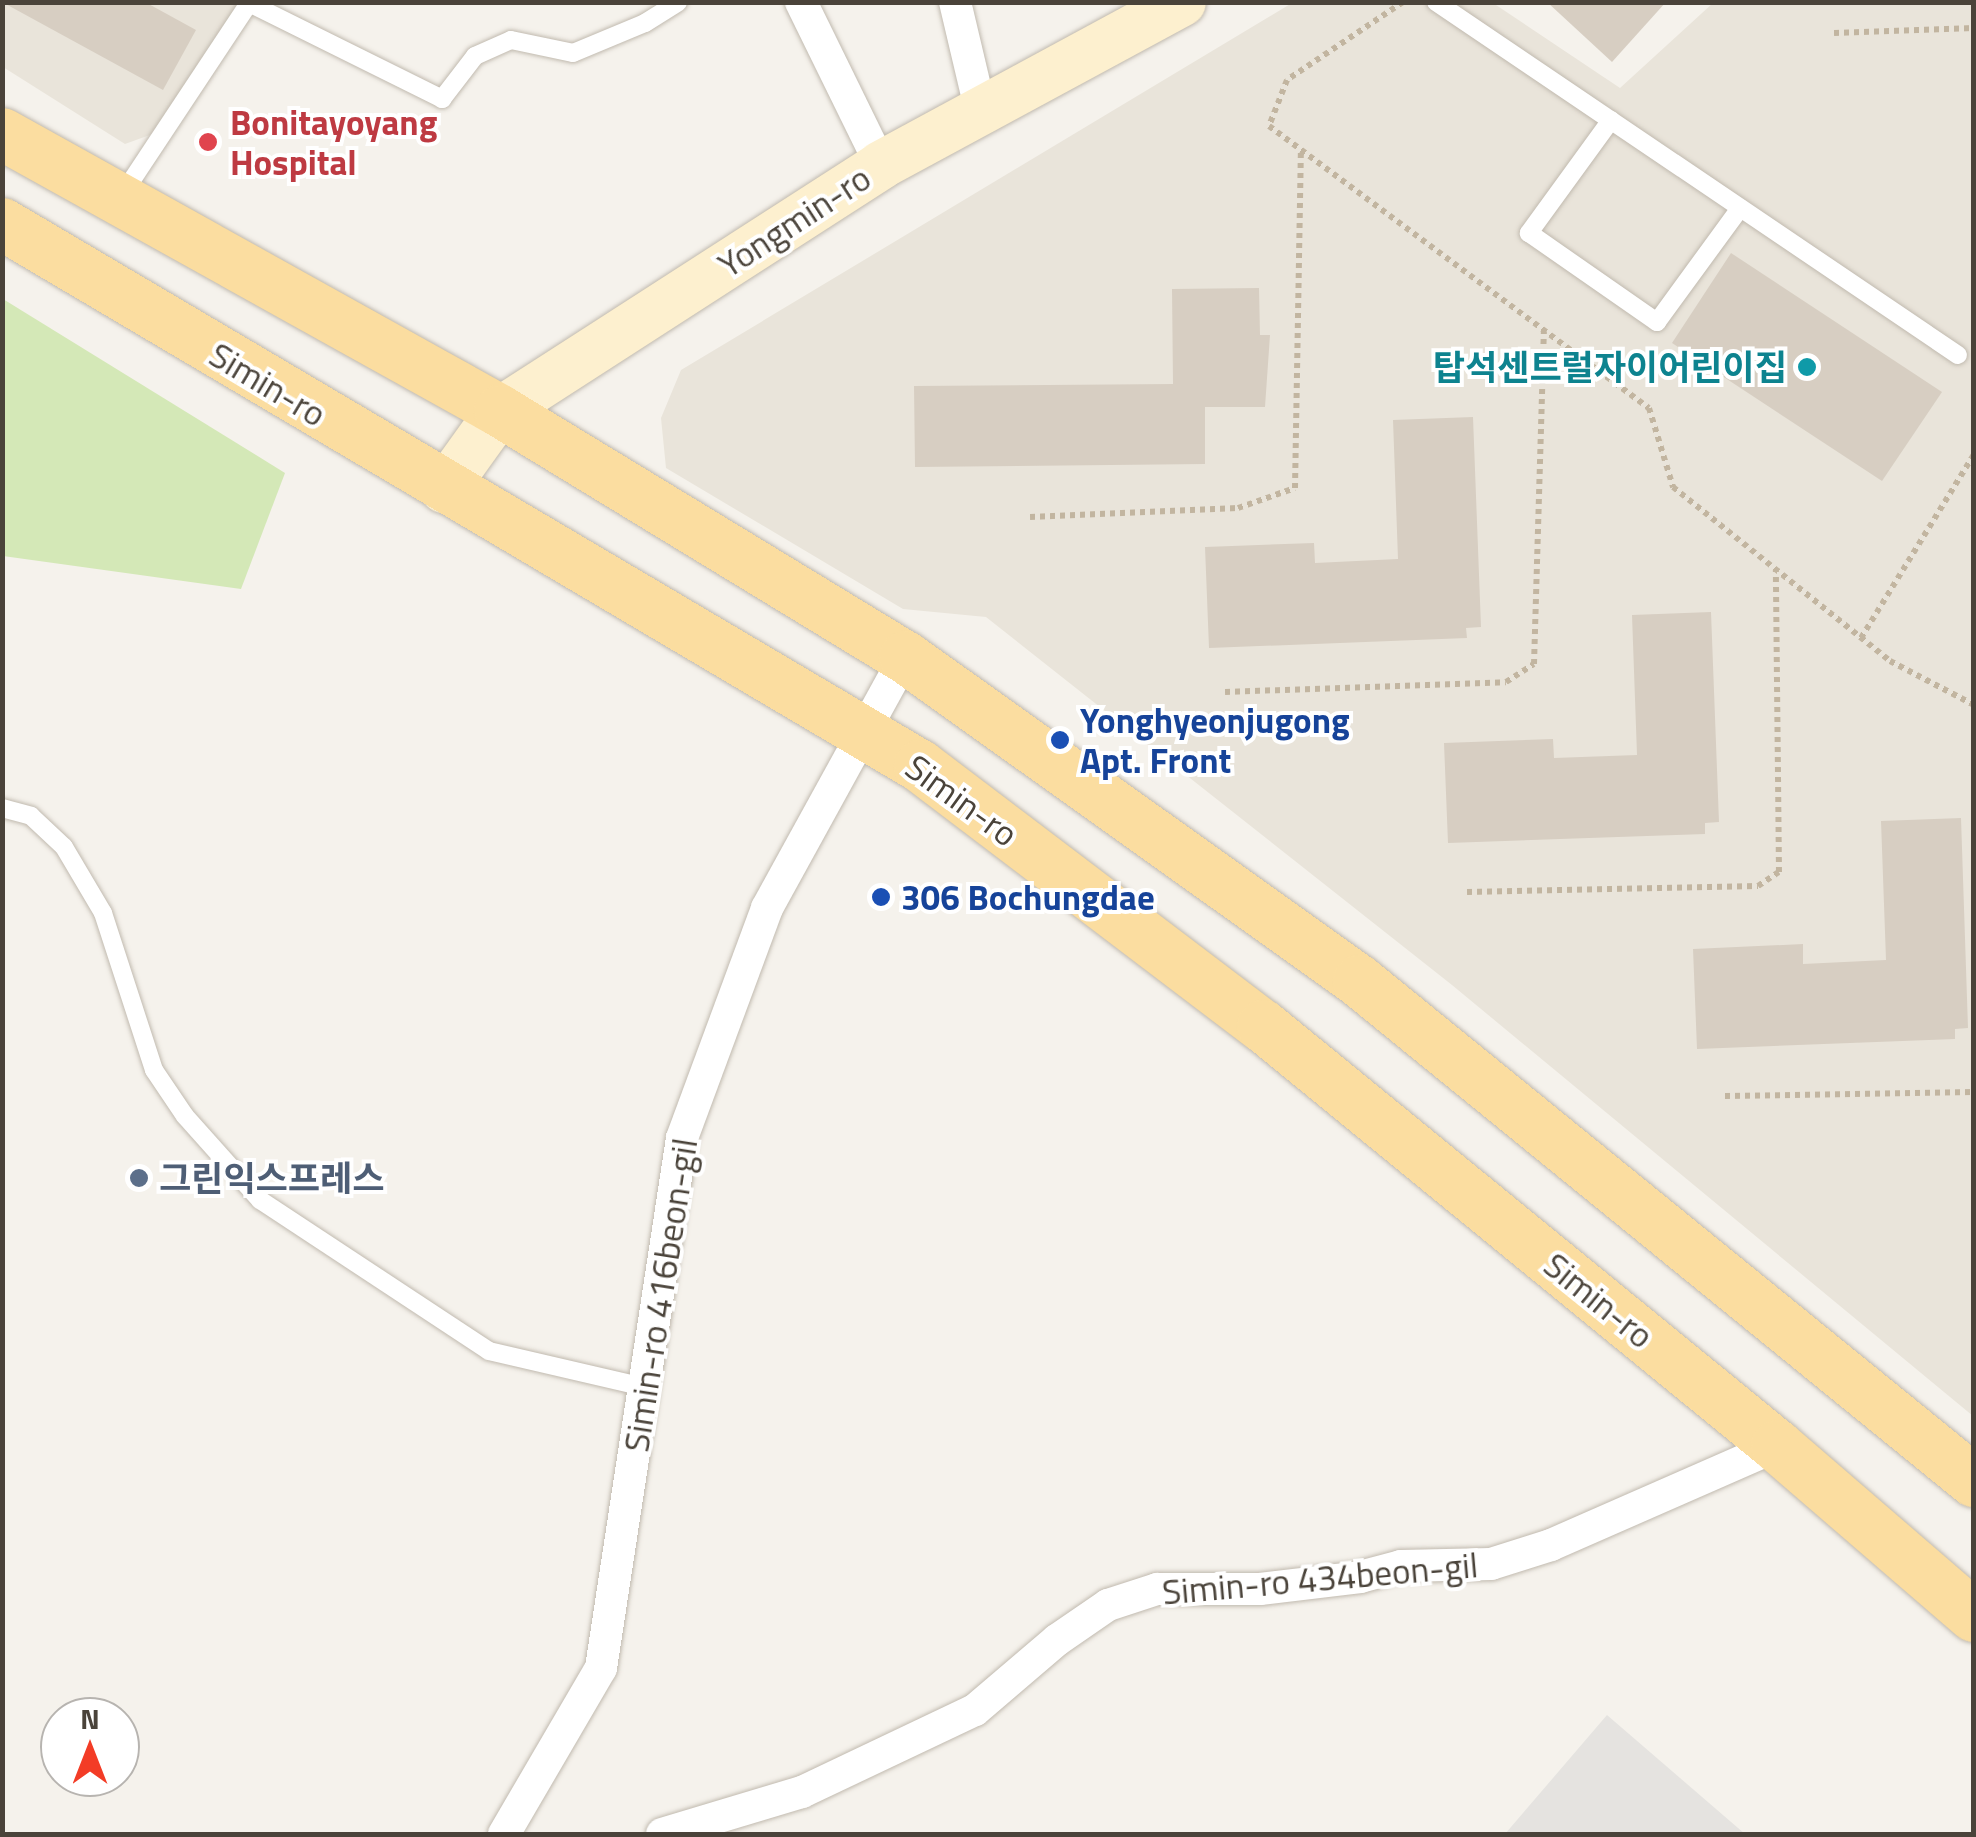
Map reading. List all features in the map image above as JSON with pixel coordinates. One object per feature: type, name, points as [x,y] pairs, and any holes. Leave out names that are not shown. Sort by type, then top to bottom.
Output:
[{"type":"main road","points":[[2,134],[500,412],[905,658],[1359,980],[1974,1481]]},
{"type":"main road","name":"Simin-ro","points":[[2,224],[444,489],[920,766],[1263,1026],[1777,1446],[1974,1616]]},
{"type":"street","points":[[801,2],[880,165]]},
{"type":"street","points":[[955,2],[981,112]]},
{"type":"street","name":"Yongmin-ro","points":[[444,489],[500,412],[880,165],[1182,2]]},
{"type":"street","name":"Simin-ro 416beon-gil","points":[[504,1834],[601,1668],[682,1138],[767,908],[905,658]]},
{"type":"street","name":"Simin-ro 434beon-gil","points":[[662,1834],[802,1792],[975,1710],[1057,1640],[1108,1605],[1157,1589],[1260,1589],[1360,1577],[1402,1566],[1491,1564],[1550,1546],[1777,1446]]},
{"type":"lane","points":[[118,201],[249,3],[442,99],[476,56],[511,40],[573,53],[645,22],[678,2]]},
{"type":"lane","points":[[1436,2],[1958,354]]},
{"type":"lane","points":[[1610,120],[1529,232],[1658,322],[1740,208]]},
{"type":"lane","points":[[2,808],[31,816],[64,847],[103,913],[154,1070],[185,1116],[260,1200],[488,1352],[644,1388]]},
{"type":"path","points":[[1403,2],[1288,80],[1269,126],[1648,408],[1673,487],[1890,661],[1974,705]]},
{"type":"path","points":[[1834,33],[1974,28]]},
{"type":"path","points":[[1030,517],[1238,508],[1295,488],[1301,150]]},
{"type":"path","points":[[1225,692],[1506,682],[1534,664],[1544,331]]},
{"type":"path","points":[[1861,638],[1974,454]]},
{"type":"path","points":[[1468,892],[1758,886],[1778,872],[1776,570]]},
{"type":"path","points":[[1724,1096],[1974,1092]]},
{"type":"shaded area","points":[[2,3],[259,3],[169,128],[125,144],[3,67]]},
{"type":"shaded area","points":[[1292,3],[1493,3],[1620,88],[1713,3],[1973,3],[1973,1416],[1452,985],[986,617],[903,609],[666,468],[661,418],[681,370]]},
{"type":"shaded area","points":[[1607,1715],[1745,1834],[1505,1834]]},
{"type":"green space","points":[[3,299],[285,473],[241,589],[3,556]]},
{"type":"building","points":[[2,2],[145,2],[196,30],[163,90]]},
{"type":"building","points":[[1547,2],[1666,2],[1612,62]]},
{"type":"building","name":"탑석센트럴자이어린이집","points":[[1731,253],[1942,392],[1882,481],[1672,343]]},
{"type":"building","points":[[1259,288],[1260,335],[1270,335],[1265,407],[1205,407],[1205,464],[915,467],[914,386],[1173,384],[1172,289]]},
{"type":"building","points":[[1473,417],[1481,627],[1466,628],[1467,638],[1209,648],[1205,547],[1314,543],[1315,563],[1398,559],[1393,420]]},
{"type":"building","points":[[1711,612],[1719,822],[1705,823],[1705,834],[1448,843],[1444,743],[1553,739],[1554,758],[1637,755],[1632,615]]},
{"type":"building","points":[[1961,818],[1968,1028],[1955,1029],[1955,1039],[1697,1049],[1693,949],[1803,944],[1803,964],[1886,960],[1881,821]]},
{"type":"place","name":"Bonitayoyang Hospital","points":[[208,142]]},
{"type":"place","name":"탑석센트럴자이어린이집","points":[[1807,367]]},
{"type":"place","name":"Yonghyeonjugong Apt. Front","points":[[1060,740]]},
{"type":"place","name":"306 Bochungdae","points":[[881,897]]},
{"type":"place","name":"그린익스프레스","points":[[139,1178]]}]
